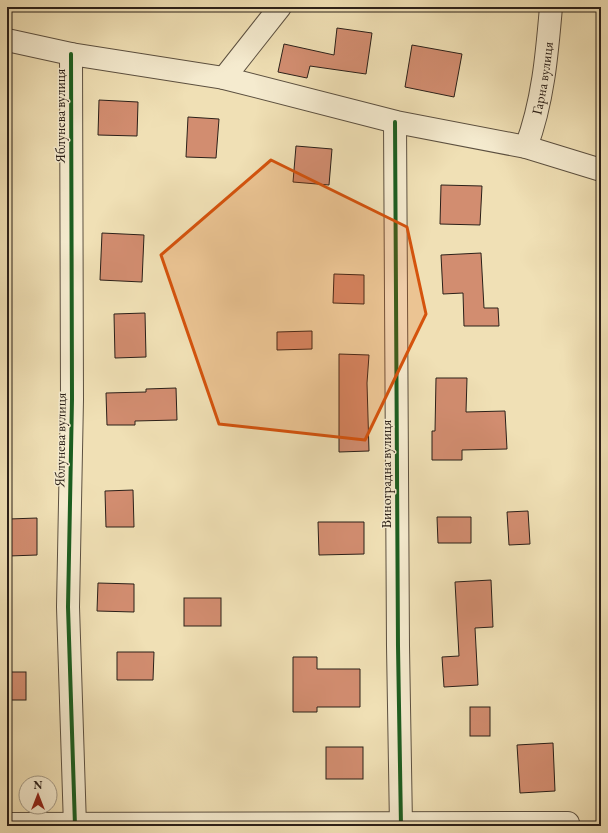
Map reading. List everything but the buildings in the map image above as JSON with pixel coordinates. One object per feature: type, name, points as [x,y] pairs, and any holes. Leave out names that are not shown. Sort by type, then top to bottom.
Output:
[{"type":"street","points":[[224,78],[280,7]]},
{"type":"street","name":"Гарна вулиця","points":[[526,147],[536,121],[547,53],[551,7]]},
{"type":"street","points":[[7,40],[70,54],[224,78],[395,122],[526,147],[601,170]]},
{"type":"street","name":"Яблунева вулиця","points":[[70,54],[72,399],[68,607],[75,825]]},
{"type":"street","name":"Виноградна вулиця","points":[[395,122],[398,646],[401,825]]},
{"type":"street","points":[[7,824],[401,825],[568,823]]},
{"type":"highlighted area","points":[[271,160],[407,227],[426,314],[365,440],[219,424],[161,255]]},
{"type":"cycle path","points":[[71,54],[72,399],[68,607],[75,826]]},
{"type":"cycle path","points":[[395,122],[398,646],[401,826]]}]
